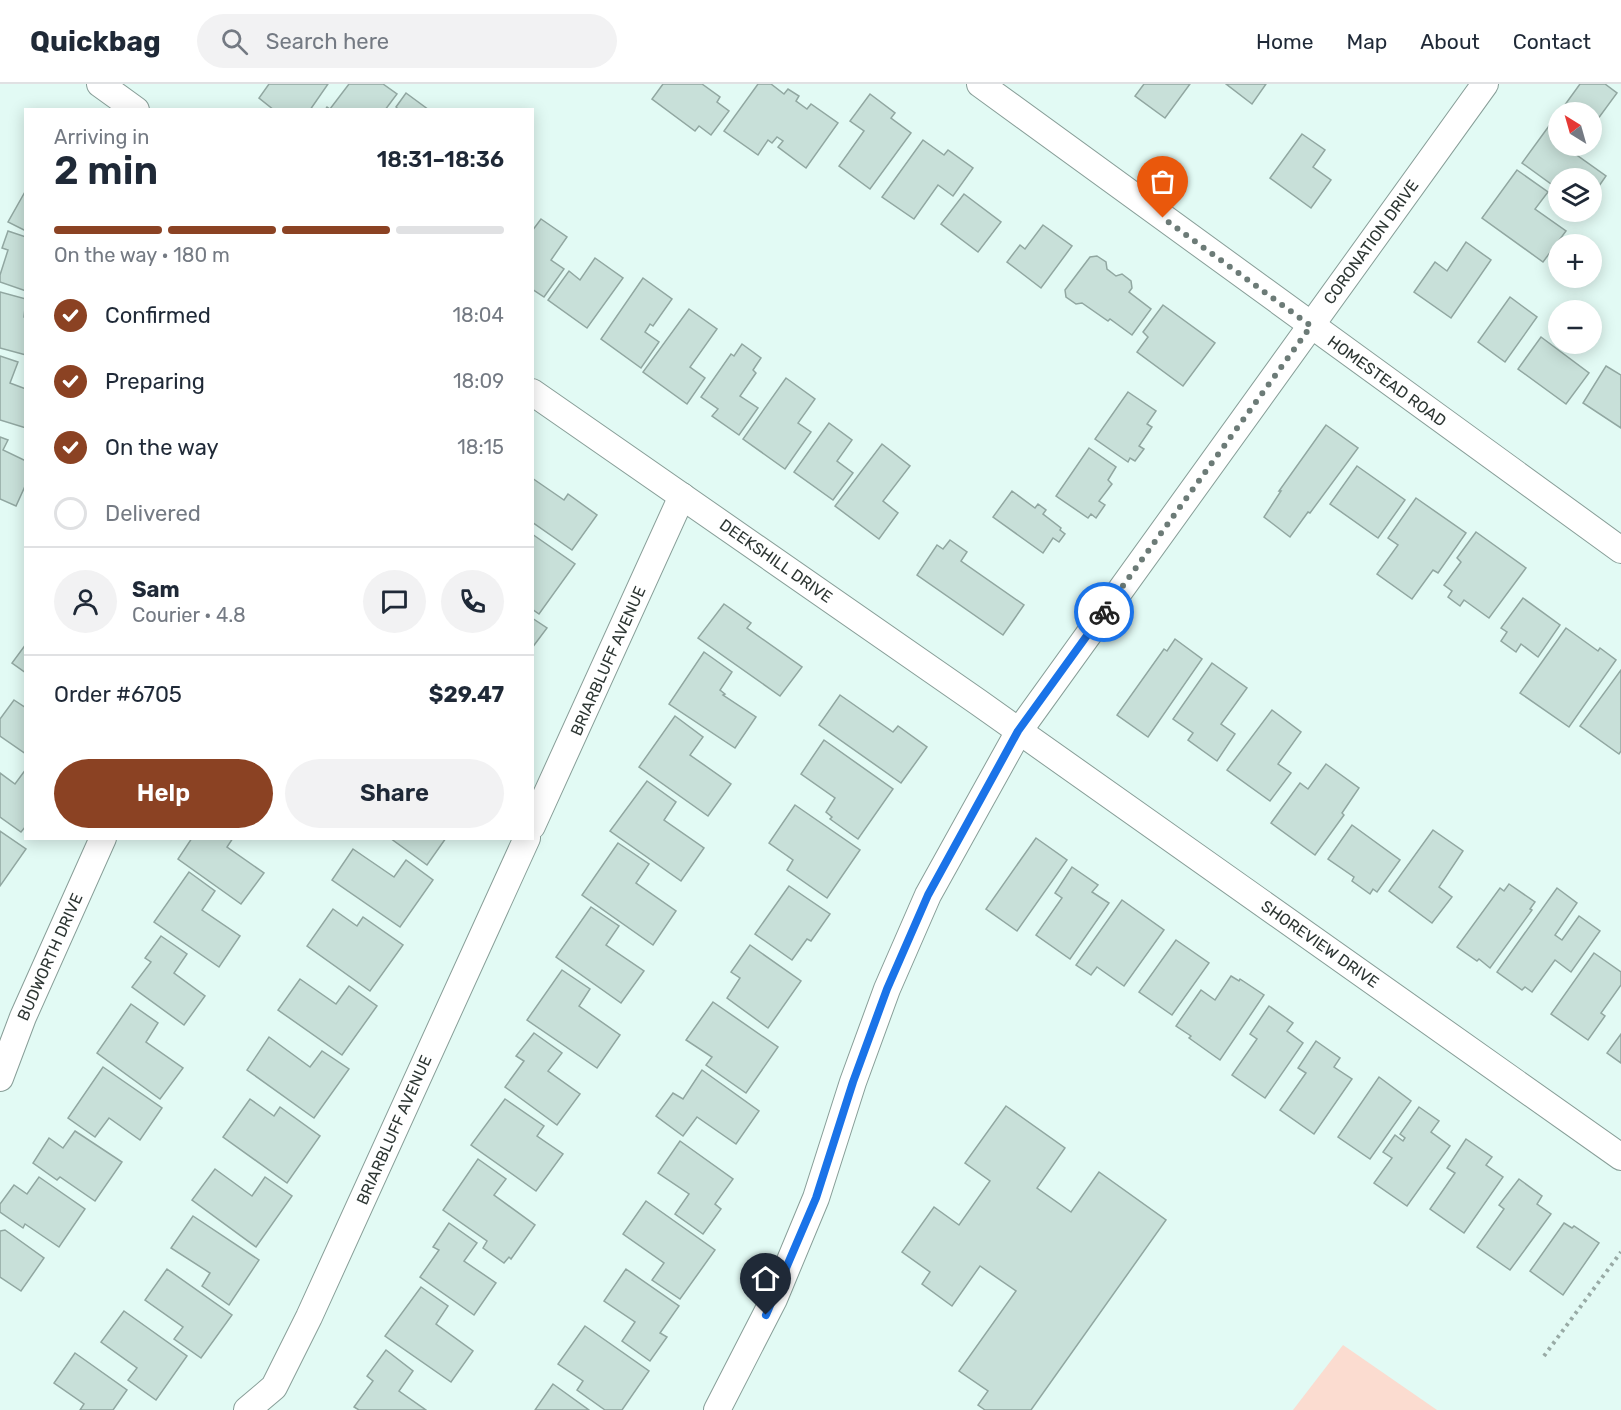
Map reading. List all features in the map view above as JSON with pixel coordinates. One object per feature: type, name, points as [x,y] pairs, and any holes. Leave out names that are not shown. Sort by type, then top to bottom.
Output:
[{"type":"street","points":[[100,84],[133,108]]},
{"type":"street","name":"HOMESTEAD ROAD","points":[[980,84],[1621,550]]},
{"type":"street","name":"CORONATION DRIVE","points":[[717,1410],[774,1299],[816,1198],[853,1082],[887,989],[923,905],[1018,731],[1485,84]]},
{"type":"street","name":"DEEKSHILL DRIVE","points":[[534,393],[1018,731]]},
{"type":"street","name":"BRIARBLUFF AVENUE","points":[[534,822],[682,496]]},
{"type":"street","name":"SHOREVIEW DRIVE","points":[[1018,731],[1621,1157]]},
{"type":"street","name":"BUDWORTH DRIVE","points":[[0,1078],[23,1017],[103,840]]},
{"type":"street","name":"BRIARBLUFF AVENUE","points":[[247,1410],[274,1387],[309,1317],[526,840]]},
{"type":"path","points":[[1544,1356],[1621,1252]]},
{"type":"shaded area","points":[[1343,1345],[1437,1410],[1293,1410]]},
{"type":"building","points":[[269,84],[328,84],[311,108],[272,108],[259,98]]},
{"type":"building","points":[[349,84],[383,84],[397,94],[386,108],[331,108]]},
{"type":"building","points":[[663,84],[702,84],[720,97],[717,102],[729,111],[711,135],[699,126],[695,131],[652,99]]},
{"type":"building","points":[[758,84],[771,84],[784,94],[788,89],[799,96],[796,101],[807,109],[811,104],[838,123],[806,168],[778,147],[783,141],[777,137],[772,143],[768,140],[758,155],[724,131]]},
{"type":"building","points":[[1144,84],[1190,84],[1165,118],[1135,96]]},
{"type":"building","points":[[1226,84],[1266,84],[1252,104]]},
{"type":"building","points":[[1580,84],[1605,84],[1617,93],[1602,113],[1602,102],[1567,102]]},
{"type":"building","points":[[406,93],[426,108],[397,108]]},
{"type":"building","points":[[870,94],[895,113],[891,118],[911,133],[870,189],[839,166],[864,131],[850,121]]},
{"type":"building","points":[[1548,127],[1548,156],[1578,156],[1595,168],[1548,168],[1548,182],[1522,163]]},
{"type":"building","points":[[1302,134],[1325,150],[1313,167],[1331,180],[1311,208],[1270,178]]},
{"type":"building","points":[[923,140],[944,155],[948,150],[973,168],[953,196],[938,185],[914,219],[882,197]]},
{"type":"building","points":[[1517,170],[1548,192],[1535,209],[1548,218],[1548,222],[1553,222],[1566,231],[1564,234],[1548,234],[1548,255],[1543,262],[1482,218]]},
{"type":"building","points":[[24,194],[24,230],[8,222]]},
{"type":"building","points":[[964,194],[1001,222],[978,252],[941,224]]},
{"type":"building","points":[[541,219],[567,237],[551,260],[564,269],[544,297],[534,290],[534,228]]},
{"type":"building","points":[[1043,225],[1072,246],[1041,288],[1007,262],[1020,245],[1025,249]]},
{"type":"building","points":[[8,231],[24,236],[24,290],[0,282],[8,250],[2,248]]},
{"type":"building","points":[[1466,242],[1491,260],[1451,318],[1414,292],[1435,262],[1447,271]]},
{"type":"building","points":[[1097,256],[1106,262],[1107,269],[1116,276],[1122,274],[1131,281],[1132,288],[1129,292],[1151,309],[1132,335],[1110,319],[1108,321],[1082,303],[1076,304],[1066,297],[1065,290],[1090,257]]},
{"type":"building","points":[[595,258],[623,278],[587,328],[548,300],[569,271],[580,280]]},
{"type":"building","points":[[643,278],[672,299],[653,326],[650,324],[645,332],[659,342],[641,368],[601,339]]},
{"type":"building","points":[[0,292],[24,298],[24,354],[0,348]]},
{"type":"building","points":[[1510,297],[1537,317],[1505,362],[1478,342]]},
{"type":"building","points":[[1163,305],[1215,343],[1183,386],[1137,352],[1148,337],[1143,332]]},
{"type":"building","points":[[689,309],[717,329],[690,367],[705,378],[687,404],[643,372]]},
{"type":"building","points":[[1541,337],[1548,342],[1548,354],[1564,354],[1589,373],[1566,404],[1518,369]]},
{"type":"building","points":[[742,344],[761,358],[753,370],[756,373],[740,396],[758,408],[739,435],[712,416],[718,409],[701,397],[731,354],[734,356]]},
{"type":"building","points":[[0,356],[18,362],[10,383],[24,388],[24,427],[0,420]]},
{"type":"building","points":[[1606,366],[1621,375],[1621,428],[1583,403]]},
{"type":"building","points":[[786,378],[815,399],[798,423],[811,432],[785,469],[743,439]]},
{"type":"building","points":[[1128,392],[1156,411],[1147,424],[1152,427],[1139,446],[1144,449],[1135,461],[1130,458],[1128,462],[1095,439]]},
{"type":"building","points":[[829,423],[852,440],[837,461],[853,473],[833,500],[794,472]]},
{"type":"building","points":[[1326,425],[1358,448],[1290,537],[1264,517],[1281,491],[1279,491]]},
{"type":"building","points":[[0,437],[8,440],[3,450],[24,460],[24,488],[16,506],[0,499]]},
{"type":"building","points":[[882,444],[910,466],[883,501],[898,513],[879,539],[835,506]]},
{"type":"building","points":[[1089,448],[1116,467],[1108,480],[1112,484],[1099,501],[1105,505],[1096,518],[1091,514],[1088,518],[1056,496]]},
{"type":"building","points":[[1357,466],[1405,500],[1378,538],[1330,504]]},
{"type":"building","points":[[534,479],[564,500],[568,494],[597,515],[572,550],[534,523]]},
{"type":"building","points":[[1012,491],[1035,508],[1038,504],[1046,510],[1043,514],[1065,534],[1059,542],[1053,538],[1043,553],[993,517]]},
{"type":"building","points":[[1416,498],[1466,533],[1438,573],[1433,570],[1412,599],[1377,574],[1398,545],[1388,538]]},
{"type":"building","points":[[1476,532],[1526,568],[1489,618],[1464,600],[1460,606],[1448,597],[1452,591],[1444,585],[1461,562],[1457,558]]},
{"type":"building","points":[[534,535],[575,564],[539,614],[534,610]]},
{"type":"building","points":[[950,540],[967,552],[961,561],[1024,605],[1003,635],[917,575],[937,545],[943,549]]},
{"type":"building","points":[[1523,598],[1560,625],[1538,657],[1521,644],[1516,652],[1501,641],[1507,632],[1501,628]]},
{"type":"building","points":[[724,604],[751,623],[747,628],[802,667],[780,696],[698,638]]},
{"type":"building","points":[[534,619],[547,628],[534,645]]},
{"type":"building","points":[[1566,628],[1598,651],[1600,648],[1616,660],[1569,727],[1520,693]]},
{"type":"building","points":[[1175,639],[1202,659],[1148,737],[1117,715],[1164,649],[1167,651]]},
{"type":"building","points":[[24,647],[24,672],[12,663]]},
{"type":"building","points":[[704,652],[732,672],[720,690],[725,694],[723,695],[756,717],[735,748],[669,704]]},
{"type":"building","points":[[1212,663],[1247,688],[1221,724],[1235,734],[1217,761],[1188,740],[1193,733],[1173,719]]},
{"type":"building","points":[[1621,670],[1621,751],[1619,754],[1580,726]]},
{"type":"building","points":[[840,695],[893,732],[898,726],[927,747],[901,783],[819,725]]},
{"type":"building","points":[[14,700],[24,707],[24,753],[0,736],[0,719]]},
{"type":"building","points":[[1272,710],[1301,732],[1278,764],[1291,773],[1270,801],[1227,770]]},
{"type":"building","points":[[675,716],[703,737],[690,755],[731,784],[708,816],[639,767]]},
{"type":"building","points":[[824,740],[893,789],[858,839],[830,819],[832,817],[826,812],[835,798],[801,774]]},
{"type":"building","points":[[1326,764],[1359,788],[1342,813],[1344,815],[1315,855],[1271,823],[1300,783],[1308,789]]},
{"type":"building","points":[[24,772],[24,828],[21,832],[0,817],[0,773],[15,784]]},
{"type":"building","points":[[647,781],[676,802],[664,820],[704,848],[681,881],[610,831]]},
{"type":"building","points":[[795,805],[860,850],[827,898],[787,870],[793,860],[769,843]]},
{"type":"building","points":[[1352,825],[1400,860],[1377,892],[1373,889],[1370,894],[1352,881],[1354,877],[1328,859]]},
{"type":"building","points":[[1433,830],[1463,851],[1439,887],[1452,897],[1432,923],[1389,891]]},
{"type":"building","points":[[0,831],[26,849],[0,886]]},
{"type":"building","points":[[1036,838],[1067,860],[1017,931],[986,909]]},
{"type":"building","points":[[191,840],[232,840],[227,847],[264,873],[241,904],[178,859]]},
{"type":"building","points":[[393,840],[445,840],[427,865]]},
{"type":"building","points":[[618,843],[649,864],[636,883],[676,911],[653,945],[582,895]]},
{"type":"building","points":[[353,849],[394,877],[406,860],[433,880],[400,927],[332,880]]},
{"type":"building","points":[[1072,867],[1098,885],[1092,892],[1109,903],[1070,959],[1036,935],[1062,898],[1055,893]]},
{"type":"building","points":[[189,872],[215,891],[202,910],[240,936],[219,967],[154,922]]},
{"type":"building","points":[[1509,884],[1535,902],[1530,909],[1532,910],[1490,968],[1457,947],[1500,888],[1504,891]]},
{"type":"building","points":[[789,886],[830,914],[811,941],[807,939],[792,960],[755,934]]},
{"type":"building","points":[[1557,888],[1577,903],[1555,935],[1562,940],[1579,916],[1600,931],[1571,972],[1555,960],[1532,992],[1525,987],[1522,990],[1497,972]]},
{"type":"building","points":[[1122,900],[1164,930],[1124,986],[1097,967],[1091,975],[1076,965]]},
{"type":"building","points":[[591,907],[619,926],[606,945],[644,971],[621,1003],[556,957]]},
{"type":"building","points":[[333,909],[357,926],[363,917],[403,945],[370,991],[307,946]]},
{"type":"building","points":[[161,936],[187,954],[174,973],[205,996],[184,1025],[132,987],[151,962],[145,958]]},
{"type":"building","points":[[1176,940],[1209,963],[1172,1015],[1139,992]]},
{"type":"building","points":[[750,945],[801,981],[768,1028],[727,998],[740,978],[731,972]]},
{"type":"building","points":[[1594,953],[1621,972],[1621,985],[1601,1013],[1605,1016],[1588,1040],[1551,1014]]},
{"type":"building","points":[[562,970],[590,989],[579,1006],[620,1035],[597,1068],[527,1020]]},
{"type":"building","points":[[1231,976],[1239,981],[1240,979],[1264,995],[1220,1060],[1176,1026],[1201,990],[1215,1000]]},
{"type":"building","points":[[300,979],[336,1004],[349,986],[377,1006],[342,1055],[278,1010]]},
{"type":"building","points":[[713,1002],[778,1047],[746,1093],[706,1065],[712,1057],[686,1040]]},
{"type":"building","points":[[131,1004],[158,1023],[146,1042],[183,1068],[160,1099],[97,1053]]},
{"type":"building","points":[[1269,1006],[1293,1023],[1287,1031],[1303,1043],[1265,1098],[1232,1075],[1257,1039],[1250,1034]]},
{"type":"building","points":[[534,1033],[562,1053],[548,1071],[580,1094],[557,1125],[505,1087],[524,1061],[516,1056]]},
{"type":"building","points":[[1621,1034],[1621,1063],[1607,1053]]},
{"type":"building","points":[[269,1037],[310,1067],[322,1051],[349,1069],[314,1118],[247,1070]]},
{"type":"building","points":[[1316,1041],[1340,1058],[1334,1067],[1352,1079],[1314,1134],[1280,1110],[1306,1073],[1298,1068]]},
{"type":"building","points":[[103,1067],[162,1108],[140,1140],[109,1118],[95,1137],[68,1118]]},
{"type":"building","points":[[702,1070],[759,1111],[736,1144],[697,1117],[683,1136],[656,1116],[673,1093],[683,1099]]},
{"type":"building","points":[[1379,1077],[1411,1101],[1370,1159],[1338,1137]]},
{"type":"building","points":[[250,1099],[274,1116],[280,1107],[320,1136],[287,1183],[223,1137]]},
{"type":"building","points":[[505,1099],[544,1126],[537,1136],[563,1154],[536,1191],[471,1145]]},
{"type":"building","points":[[1006,1106],[1065,1148],[1037,1188],[1071,1212],[1099,1172],[1166,1220],[1031,1410],[985,1410],[978,1405],[988,1391],[959,1371],[1016,1291],[980,1266],[952,1306],[922,1284],[930,1272],[902,1252],[934,1207],[959,1225],[990,1181],[965,1163]]},
{"type":"building","points":[[1419,1107],[1439,1121],[1431,1132],[1450,1146],[1407,1206],[1374,1183],[1392,1158],[1383,1152],[1395,1135],[1403,1141],[1405,1138],[1400,1134]]},
{"type":"building","points":[[75,1131],[122,1162],[95,1201],[60,1177],[57,1180],[33,1163],[49,1138],[63,1148]]},
{"type":"building","points":[[1466,1139],[1492,1157],[1486,1165],[1503,1177],[1464,1233],[1430,1209],[1455,1173],[1447,1168]]},
{"type":"building","points":[[680,1141],[733,1179],[715,1204],[721,1209],[703,1234],[675,1214],[689,1194],[658,1173]]},
{"type":"building","points":[[478,1159],[506,1179],[494,1195],[535,1225],[511,1259],[509,1257],[504,1263],[483,1248],[487,1241],[443,1210]]},
{"type":"building","points":[[215,1169],[252,1196],[265,1177],[292,1196],[256,1247],[192,1200]]},
{"type":"building","points":[[39,1177],[85,1209],[59,1247],[25,1224],[23,1228],[0,1212],[0,1204],[14,1185],[27,1194]]},
{"type":"building","points":[[1519,1179],[1542,1196],[1537,1204],[1551,1214],[1510,1270],[1477,1247],[1504,1209],[1499,1205]]},
{"type":"building","points":[[646,1201],[715,1250],[680,1299],[652,1280],[664,1263],[623,1234]]},
{"type":"building","points":[[193,1216],[259,1260],[229,1305],[202,1286],[210,1273],[171,1248]]},
{"type":"building","points":[[449,1223],[477,1243],[464,1261],[496,1283],[474,1315],[420,1277],[439,1250],[433,1247]]},
{"type":"building","points":[[1564,1223],[1572,1228],[1574,1226],[1599,1243],[1563,1295],[1530,1271]]},
{"type":"building","points":[[5,1230],[44,1258],[21,1291],[0,1277],[0,1231]]},
{"type":"building","points":[[167,1269],[232,1315],[201,1358],[174,1339],[183,1327],[145,1300]]},
{"type":"building","points":[[626,1269],[679,1306],[660,1333],[667,1337],[650,1361],[622,1341],[635,1322],[604,1301]]},
{"type":"building","points":[[421,1287],[448,1306],[436,1324],[473,1351],[451,1382],[385,1336]]},
{"type":"building","points":[[124,1311],[187,1356],[156,1400],[128,1380],[137,1368],[101,1342]]},
{"type":"building","points":[[585,1326],[649,1371],[622,1410],[605,1410],[577,1390],[583,1381],[558,1364]]},
{"type":"building","points":[[386,1350],[413,1371],[399,1391],[426,1410],[359,1410],[354,1407],[373,1381],[367,1376]]},
{"type":"building","points":[[75,1353],[127,1390],[113,1410],[80,1410],[84,1404],[54,1383]]},
{"type":"building","points":[[553,1384],[589,1410],[535,1410]]},
{"type":"way so far","points":[[1104,612],[1311,326],[1163,218]]},
{"type":"route","points":[[766,1315],[816,1198],[853,1082],[887,989],[928,895],[1018,731],[1104,612]]}]
